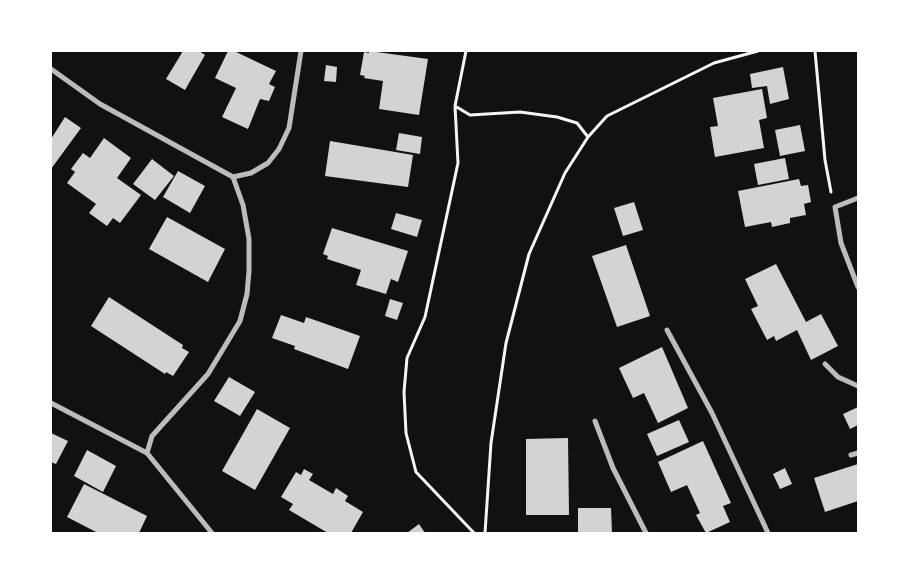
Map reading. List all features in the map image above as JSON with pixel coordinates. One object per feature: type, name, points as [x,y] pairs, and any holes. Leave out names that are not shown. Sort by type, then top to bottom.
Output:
[{"type":"street","points":[[51,69],[100,104],[233,177],[251,173],[268,163],[279,150],[289,128],[301,51]]},
{"type":"street","points":[[147,453],[152,436],[208,374],[240,321],[247,294],[249,239],[243,205],[233,177]]},
{"type":"street","points":[[858,198],[835,208],[841,243],[858,287]]},
{"type":"street","points":[[667,330],[712,413],[768,533]]},
{"type":"street","points":[[826,364],[838,378],[858,386]]},
{"type":"street","points":[[51,403],[147,453],[212,533]]},
{"type":"street","points":[[595,421],[613,468],[646,533]]},
{"type":"street","points":[[851,455],[858,453]]},
{"type":"path","points":[[466,51],[455,106],[458,164],[425,317],[407,358],[404,392],[406,433],[416,472],[474,533]]},
{"type":"path","points":[[485,533],[490,443],[506,342],[527,262],[565,173],[588,137],[607,116],[714,62],[758,51]]},
{"type":"path","points":[[815,51],[825,160],[835,208]]},
{"type":"path","points":[[455,106],[470,115],[520,112],[557,117],[577,122],[588,137]]},
{"type":"building","points":[[183,51],[199,51],[205,55],[185,90],[166,79]]},
{"type":"building","points":[[228,51],[234,51],[276,71],[269,84],[275,87],[269,101],[260,99],[248,129],[222,117],[236,88],[215,78]]},
{"type":"building","points":[[369,51],[428,59],[419,115],[379,109],[383,81],[364,78],[365,76],[360,75],[364,52],[369,53]]},
{"type":"building","points":[[326,65],[337,67],[336,82],[324,81]]},
{"type":"building","points":[[783,67],[789,99],[770,104],[767,86],[752,88],[750,74]]},
{"type":"building","points":[[762,89],[767,118],[759,120],[764,148],[715,157],[710,127],[718,126],[713,98]]},
{"type":"building","points":[[65,117],[81,128],[51,169],[51,139]]},
{"type":"building","points":[[800,125],[805,151],[780,156],[775,130]]},
{"type":"building","points":[[399,133],[422,137],[420,154],[396,150]]},
{"type":"building","points":[[104,138],[131,158],[117,178],[141,195],[120,223],[113,218],[107,226],[89,213],[96,204],[67,183],[75,172],[71,169],[83,153],[90,158]]},
{"type":"building","points":[[330,141],[413,155],[408,187],[325,176]]},
{"type":"building","points":[[785,158],[789,179],[758,185],[754,164]]},
{"type":"building","points":[[152,159],[174,176],[155,200],[133,184]]},
{"type":"building","points":[[178,171],[205,186],[190,213],[163,197]]},
{"type":"building","points":[[799,179],[801,186],[808,185],[811,202],[804,204],[806,215],[790,218],[790,223],[772,227],[771,222],[745,227],[738,191]]},
{"type":"building","points":[[634,202],[643,230],[623,236],[614,208]]},
{"type":"building","points":[[396,213],[422,220],[417,237],[391,229]]},
{"type":"building","points":[[167,217],[225,249],[208,282],[149,249]]},
{"type":"building","points":[[332,228],[408,251],[398,282],[391,279],[386,294],[356,285],[361,270],[327,259],[328,256],[323,254]]},
{"type":"building","points":[[626,245],[650,316],[617,327],[592,256]]},
{"type":"building","points":[[776,264],[806,322],[821,314],[838,346],[811,360],[797,330],[776,341],[774,336],[767,340],[751,309],[758,306],[745,279]]},
{"type":"building","points":[[109,297],[183,345],[182,348],[189,352],[173,376],[166,372],[165,374],[91,326]]},
{"type":"building","points":[[390,299],[403,303],[397,320],[385,316]]},
{"type":"building","points":[[281,315],[304,323],[306,317],[360,336],[348,369],[294,349],[295,346],[272,338]]},
{"type":"building","points":[[662,347],[688,408],[658,423],[644,393],[633,398],[619,368]]},
{"type":"building","points":[[229,377],[255,392],[240,416],[214,401]]},
{"type":"building","points":[[858,407],[858,425],[850,429],[843,414]]},
{"type":"building","points":[[257,409],[290,428],[255,490],[222,471]]},
{"type":"building","points":[[679,420],[689,442],[657,456],[647,434]]},
{"type":"building","points":[[51,433],[68,441],[56,464],[51,462]]},
{"type":"building","points":[[568,438],[569,515],[526,515],[526,439]]},
{"type":"building","points":[[703,441],[731,503],[723,506],[730,522],[706,533],[696,515],[700,513],[687,485],[671,492],[658,462]]},
{"type":"building","points":[[87,450],[116,466],[103,492],[74,476]]},
{"type":"building","points":[[858,464],[858,501],[825,512],[814,478]]},
{"type":"building","points":[[785,468],[792,484],[780,489],[773,474]]},
{"type":"building","points":[[304,469],[313,474],[309,480],[333,494],[336,488],[348,496],[345,501],[363,512],[351,533],[328,533],[289,510],[293,504],[281,497],[296,472],[301,475]]},
{"type":"building","points":[[84,484],[147,516],[139,533],[98,533],[67,517]]},
{"type":"building","points":[[578,508],[611,508],[612,533],[578,533]]},
{"type":"building","points":[[419,524],[425,533],[407,533]]}]
